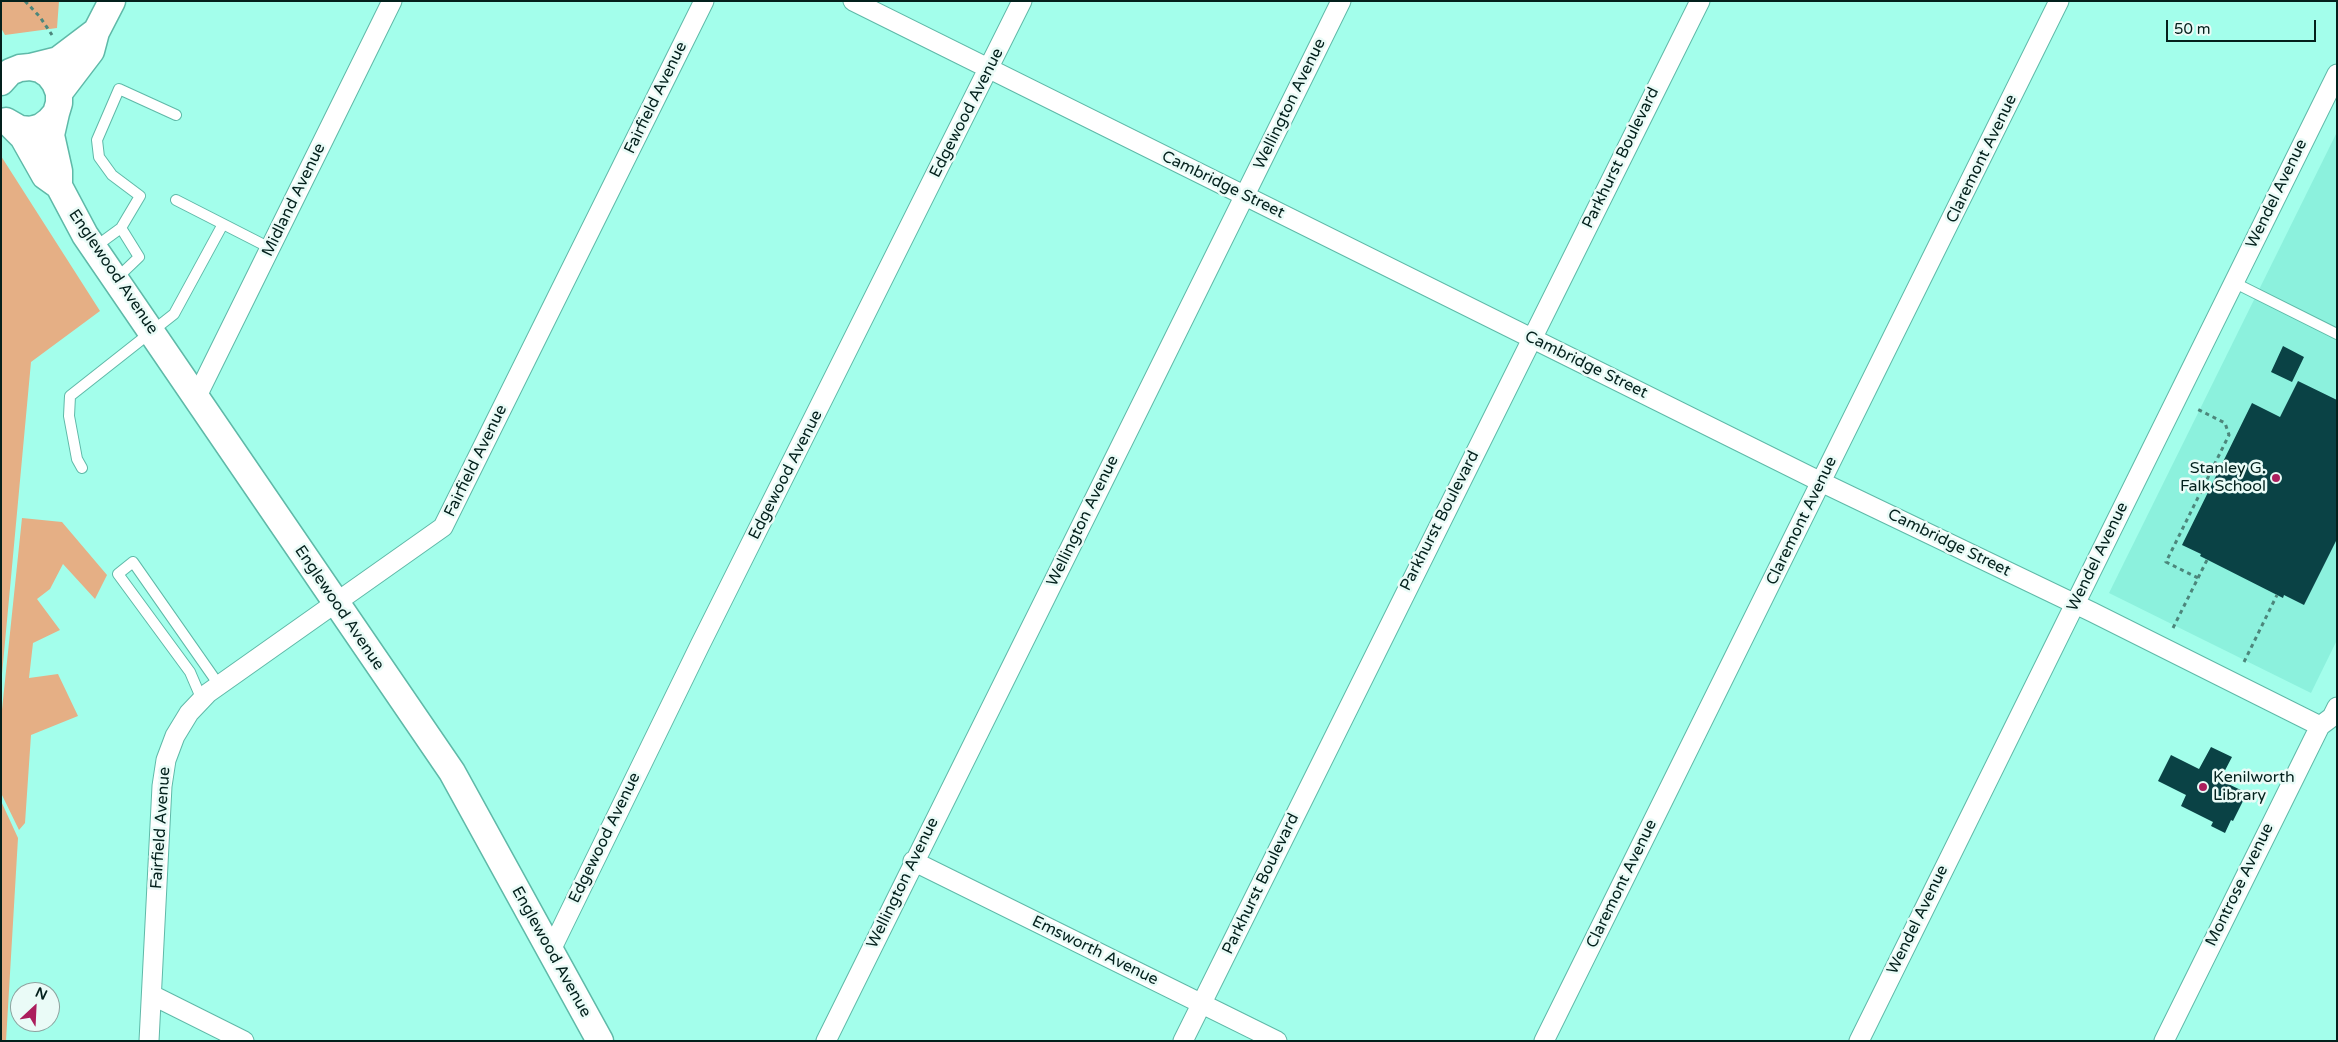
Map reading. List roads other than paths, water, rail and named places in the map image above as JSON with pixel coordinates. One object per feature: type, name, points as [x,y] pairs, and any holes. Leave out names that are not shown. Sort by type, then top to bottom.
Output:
[{"type":"street","points":[[57,103],[91,51],[96,32],[112,1]]},
{"type":"street","name":"Midland Avenue","points":[[196,398],[392,1]]},
{"type":"street","name":"Fairfield Avenue","points":[[149,1041],[162,786],[166,760],[175,736],[189,713],[219,685],[443,527],[704,1]]},
{"type":"street","name":"Cambridge Street","points":[[853,1],[1821,482],[2075,603],[2331,717]]},
{"type":"street","name":"Edgewood Avenue","points":[[551,950],[700,645],[1022,1]]},
{"type":"street","name":"Wellington Avenue","points":[[826,1041],[913,861],[1341,1]]},
{"type":"street","name":"Parkhurst Boulevard","points":[[1183,1041],[1700,1]]},
{"type":"street","name":"Claremont Avenue","points":[[1544,1041],[2059,1]]},
{"type":"street","points":[[13,68],[58,60],[96,32]]},
{"type":"street","points":[[13,68],[40,69],[49,75],[55,83],[57,103]]},
{"type":"street","name":"Wendel Avenue","points":[[1859,1041],[2337,74]]},
{"type":"street","name":"Englewood Avenue","points":[[6,120],[20,129],[31,130],[49,122],[57,103]]},
{"type":"street","name":"Englewood Avenue","points":[[57,103],[51,135],[59,170],[59,186]]},
{"type":"street","name":"Englewood Avenue","points":[[6,120],[23,137],[45,176],[59,186],[94,248],[153,331],[196,398],[452,772],[600,1041]]},
{"type":"street","name":"Montrose Avenue","points":[[2164,1041],[2331,717]]},
{"type":"street","name":"Emsworth Avenue","points":[[913,861],[1277,1041]]},
{"type":"street","points":[[152,995],[244,1041]]},
{"type":"lane","points":[[94,248],[121,228],[140,196],[112,175],[99,156],[97,140],[119,88],[176,115]]},
{"type":"lane","points":[[176,200],[270,248]]},
{"type":"lane","points":[[82,468],[77,459],[69,416],[70,396],[174,314],[223,224]]},
{"type":"lane","points":[[116,278],[139,257],[121,228]]},
{"type":"lane","points":[[2234,282],[2337,334]]},
{"type":"lane","points":[[202,700],[190,672],[118,574],[133,562],[219,685]]},
{"type":"place","name":"Stanley G. Falk School","points":[[2276,478]]},
{"type":"place","name":"Kenilworth Library","points":[[2203,787]]}]
